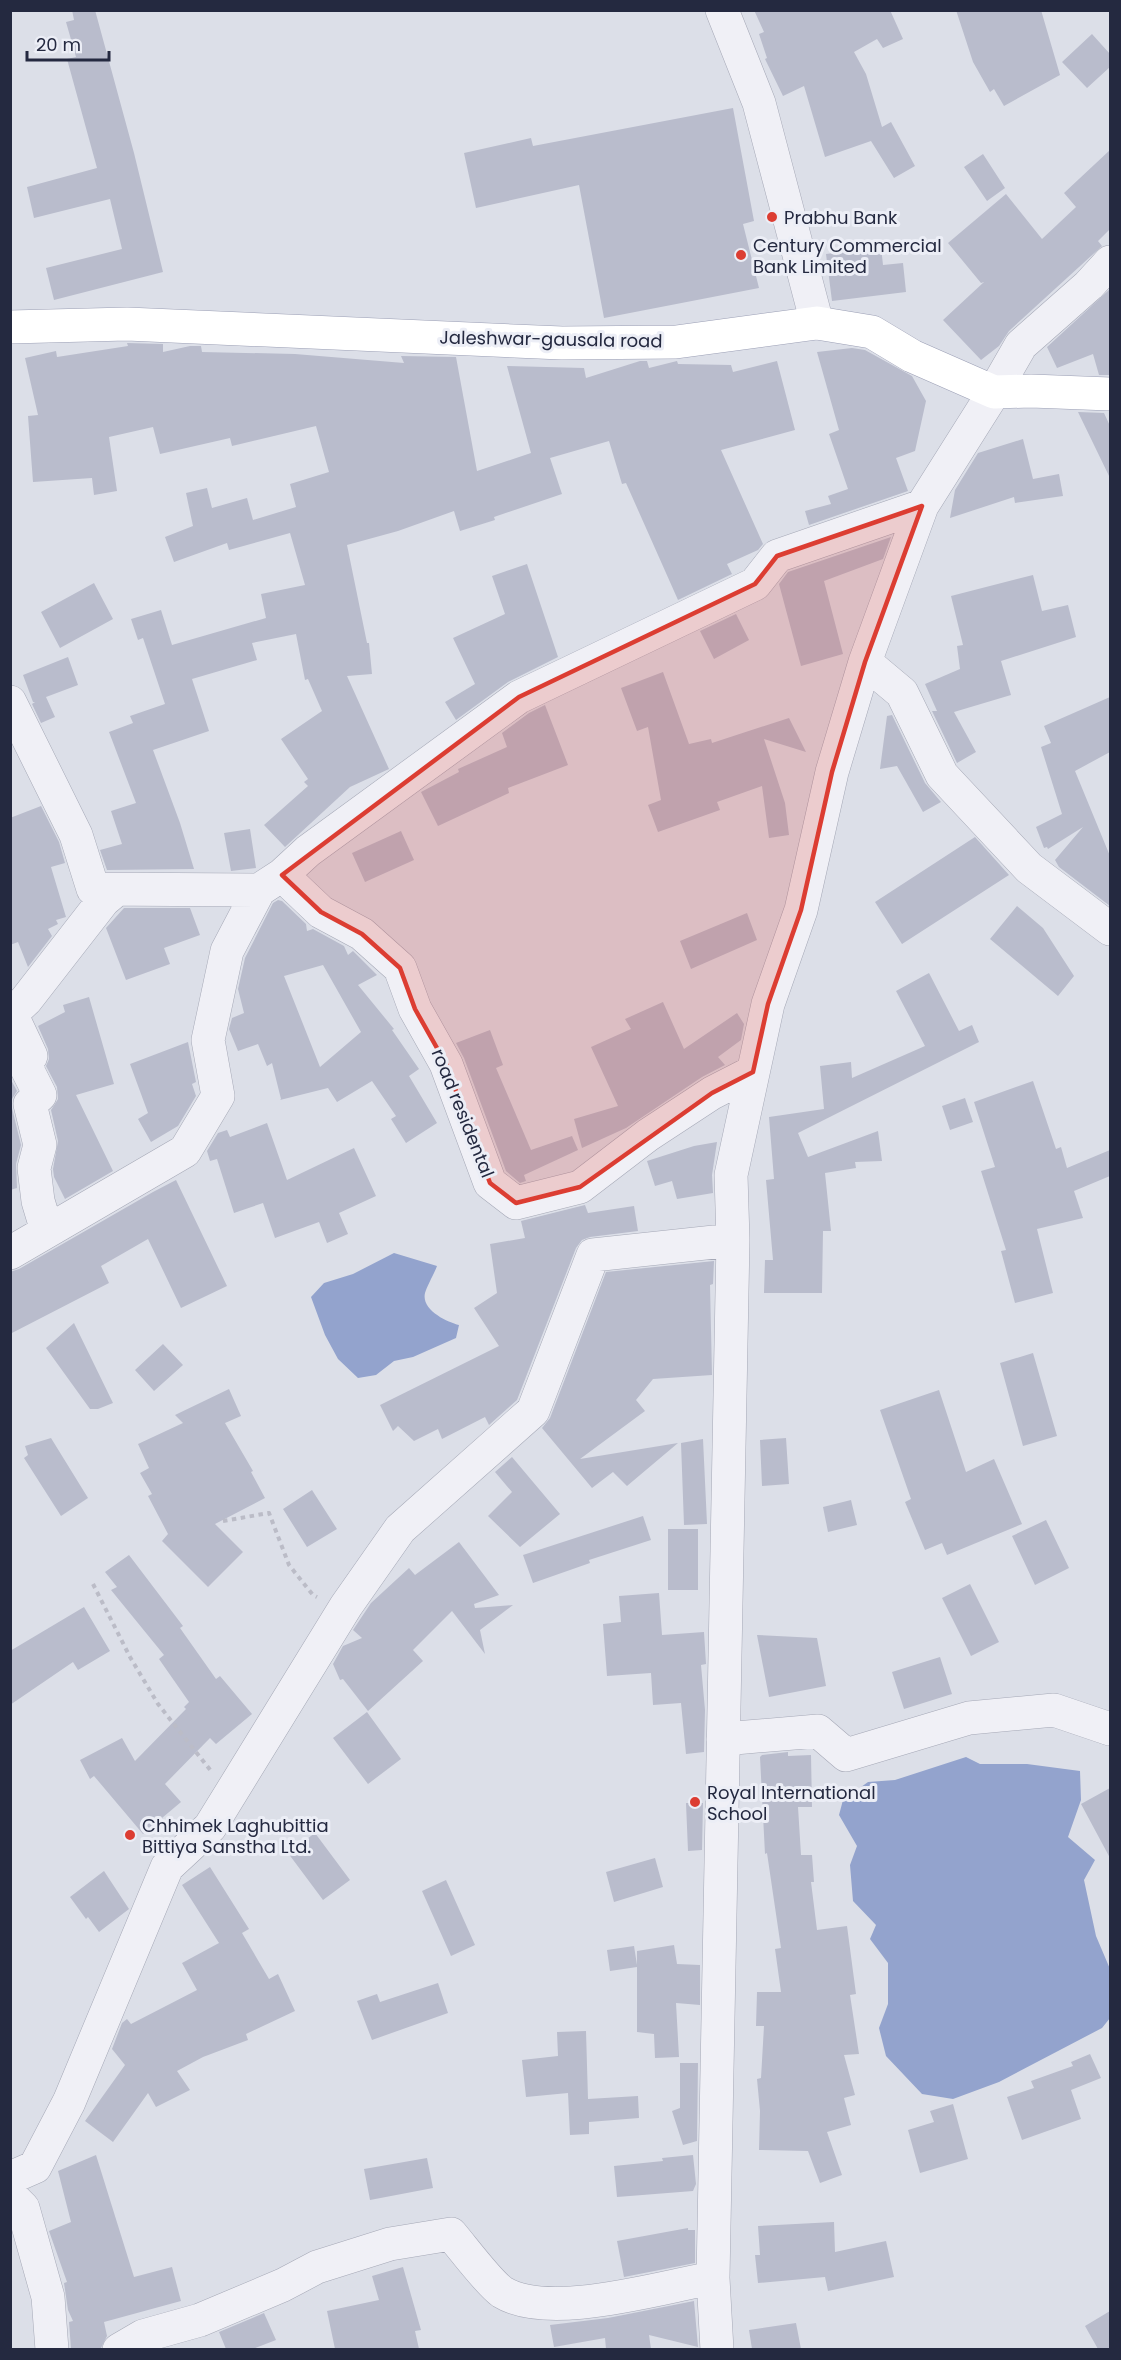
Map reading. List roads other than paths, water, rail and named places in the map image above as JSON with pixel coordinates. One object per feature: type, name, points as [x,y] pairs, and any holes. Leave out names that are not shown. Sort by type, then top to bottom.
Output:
[{"type":"main road","name":"Jaleshwar-gausala road","points":[[10,327],[127,324],[561,344],[676,342],[817,323],[872,332],[912,356],[994,393],[1031,391],[1110,394]]},
{"type":"street","points":[[722,10],[759,103],[817,323]]},
{"type":"street","points":[[717,2349],[713,2278],[733,1240],[731,1175],[768,1004],[801,910],[832,772],[865,662],[922,506],[994,393],[1021,345],[1089,285],[1110,262]]},
{"type":"street","points":[[10,1252],[185,1151],[218,1096],[208,1040],[227,951],[271,883],[308,851],[519,697],[755,584],[777,556],[922,506]]},
{"type":"street","points":[[865,662],[902,693],[942,775],[1029,868],[1110,929]]},
{"type":"street","points":[[10,702],[76,835],[93,889],[271,883]]},
{"type":"street","name":"road residental","points":[[271,883],[362,934],[400,968],[415,1009],[446,1064],[490,1183],[516,1203],[580,1187],[648,1135],[703,1099],[753,1072]]},
{"type":"street","points":[[10,1015],[26,1000],[103,901],[116,890]]},
{"type":"street","points":[[10,1020],[16,1024],[31,1056],[24,1063],[40,1095],[30,1104],[40,1145],[34,1168],[38,1201],[47,1231]]},
{"type":"street","points":[[10,2178],[35,2167],[69,2102],[167,1867],[210,1827],[346,1606],[400,1528],[533,1411],[593,1255],[733,1240]]},
{"type":"street","points":[[723,1739],[818,1731],[846,1755],[969,1718],[1054,1710],[1110,1729]]},
{"type":"street","points":[[10,2195],[23,2208],[48,2297],[51,2349]]},
{"type":"street","points":[[119,2349],[143,2336],[200,2320],[284,2285],[317,2267],[390,2244],[451,2234],[501,2291],[527,2302],[566,2302],[628,2296],[713,2278]]},
{"type":"water","points":[[394,1253],[437,1266],[426,1290],[425,1299],[427,1305],[436,1314],[459,1325],[456,1338],[413,1357],[394,1361],[376,1375],[358,1378],[338,1359],[325,1335],[311,1297],[324,1283],[353,1274]]},
{"type":"water","points":[[966,1757],[980,1764],[1027,1764],[1080,1771],[1081,1800],[1068,1837],[1095,1860],[1084,1880],[1096,1936],[1110,1969],[1110,2018],[1102,2028],[999,2082],[953,2099],[922,2094],[886,2056],[879,2028],[888,2004],[888,1963],[870,1939],[876,1925],[853,1901],[850,1865],[857,1846],[839,1815],[843,1800],[868,1782],[895,1780]]},
{"type":"place","name":"Prabhu Bank","points":[[772,217]]},
{"type":"place","name":"Century Commercial Bank Limited","points":[[741,255]]},
{"type":"place","name":"Royal International School","points":[[695,1802]]},
{"type":"place","name":"Chhimek Laghubittia Bittiya Sanstha Ltd.","points":[[130,1835]]}]
